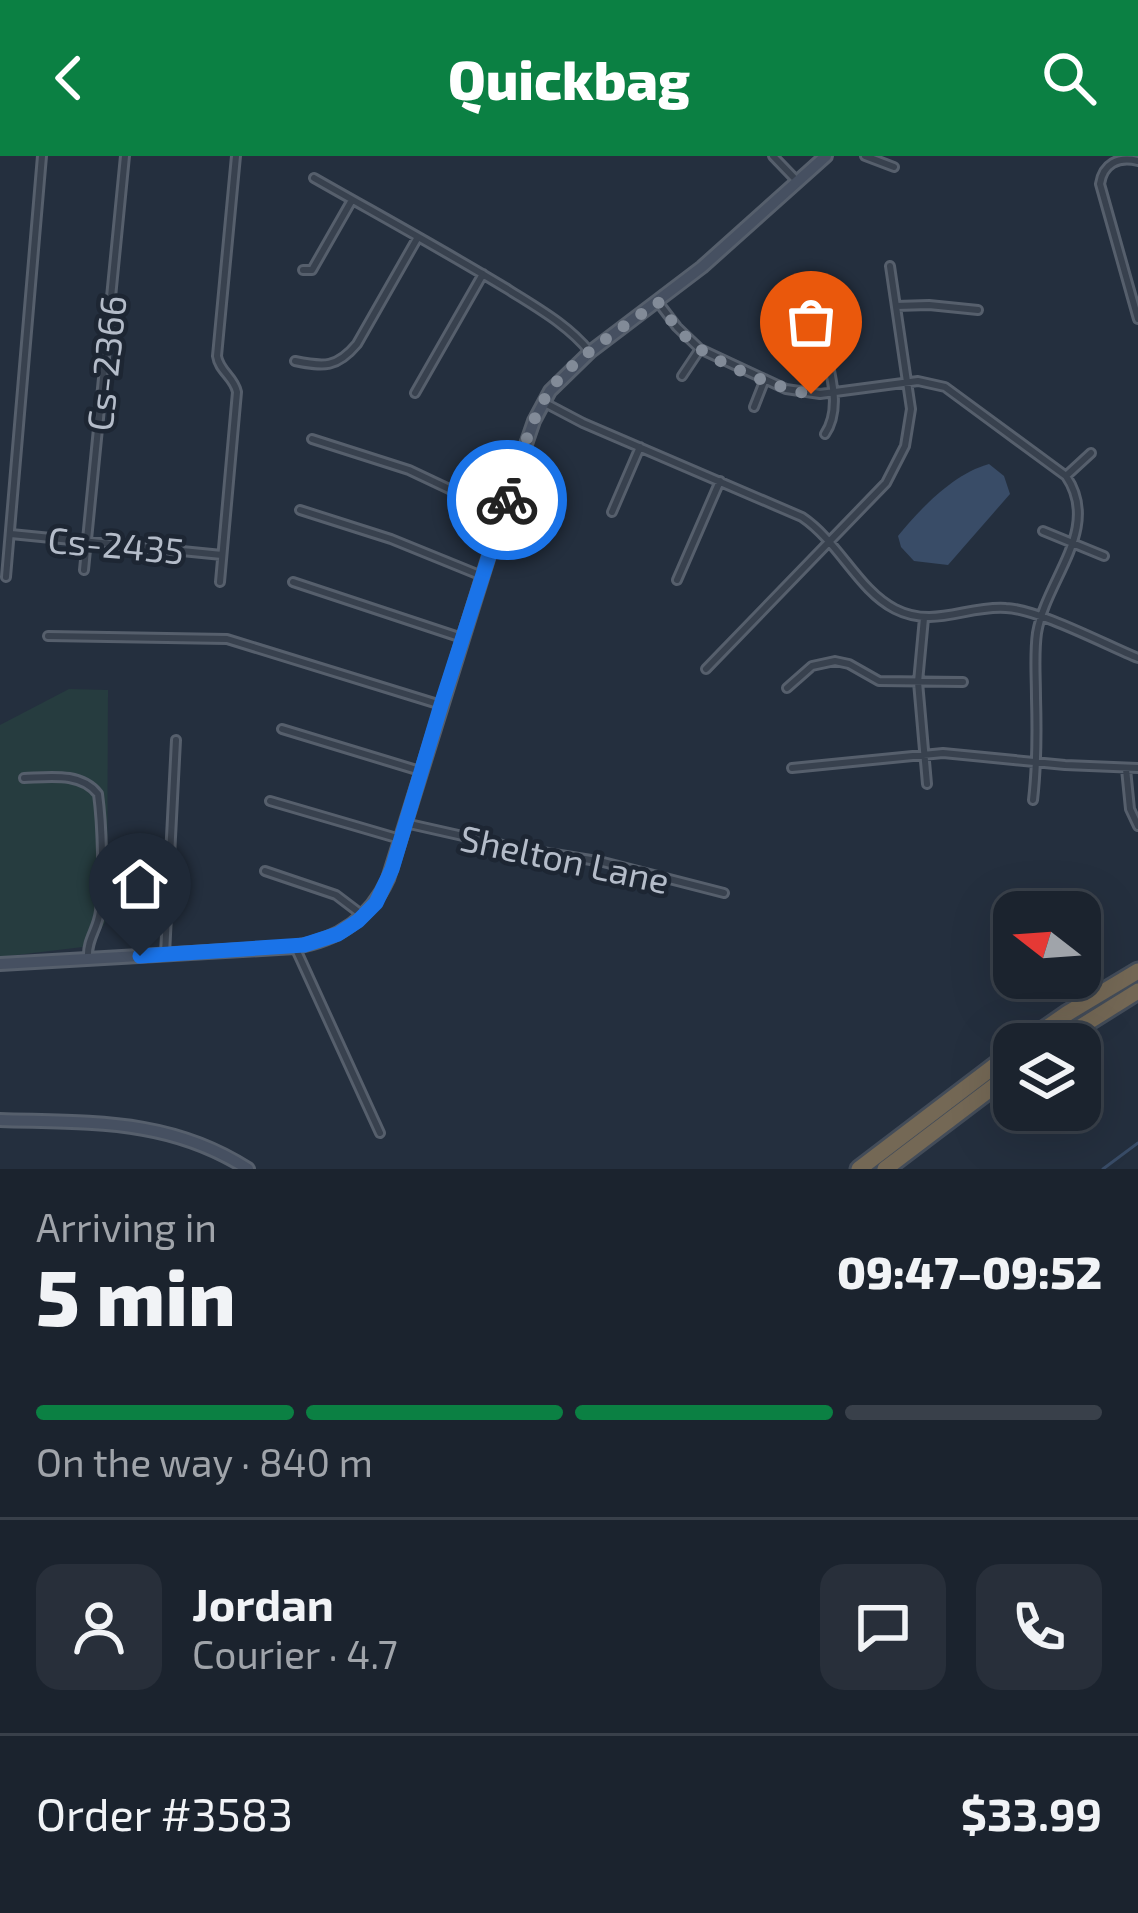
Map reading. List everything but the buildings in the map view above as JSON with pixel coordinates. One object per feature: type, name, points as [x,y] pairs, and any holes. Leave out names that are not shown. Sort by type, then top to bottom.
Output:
[{"type":"highway","points":[[1054,1023],[1138,971]]},
{"type":"highway","points":[[1087,1023],[1138,991]]},
{"type":"highway","points":[[859,1169],[993,1067]]},
{"type":"highway","points":[[885,1169],[993,1087]]},
{"type":"street","points":[[6,577],[42,156]]},
{"type":"street","name":"Cs-2366","points":[[84,570],[124,156]]},
{"type":"street","points":[[220,582],[237,392],[217,356],[236,156]]},
{"type":"street","points":[[773,156],[797,181]]},
{"type":"street","points":[[0,964],[295,947],[338,934],[364,916],[381,894],[502,514],[543,402],[555,383],[590,352],[702,267],[826,156]]},
{"type":"street","points":[[865,156],[894,167]]},
{"type":"street","points":[[1138,161],[1113,162],[1100,184],[1138,319]]},
{"type":"street","points":[[314,178],[483,274],[574,333],[590,352]]},
{"type":"street","points":[[303,270],[312,270],[352,200]]},
{"type":"street","points":[[295,361],[336,364],[348,355],[418,237]]},
{"type":"street","points":[[706,669],[880,490],[899,461],[910,424],[890,266]]},
{"type":"street","points":[[415,393],[483,274]]},
{"type":"street","points":[[658,302],[700,349],[800,392],[833,393],[908,381],[937,385],[958,394],[1066,476],[1076,494],[1078,524],[1036,641],[1033,800]]},
{"type":"street","points":[[896,306],[978,310]]},
{"type":"street","points":[[824,341],[833,393],[832,421],[825,434]]},
{"type":"street","points":[[682,376],[700,349]]},
{"type":"street","points":[[754,406],[765,380]]},
{"type":"street","points":[[543,402],[794,512],[830,539],[878,598],[894,609],[924,618],[999,608],[1023,610],[1138,658]]},
{"type":"street","points":[[312,440],[409,470],[502,514]]},
{"type":"street","points":[[612,512],[640,447]]},
{"type":"street","points":[[1066,476],[1091,453]]},
{"type":"street","points":[[677,580],[720,481]]},
{"type":"street","points":[[300,510],[391,539],[482,576]]},
{"type":"street","points":[[1043,531],[1104,556]]},
{"type":"street","name":"Cs-2435","points":[[10,534],[222,556]]},
{"type":"street","points":[[293,581],[462,638]]},
{"type":"street","points":[[924,618],[918,682],[927,784]]},
{"type":"street","points":[[48,636],[227,639],[441,705]]},
{"type":"street","points":[[787,688],[807,670],[827,661],[843,662],[879,681],[963,682]]},
{"type":"street","points":[[282,729],[420,771]]},
{"type":"street","points":[[165,954],[176,740]]},
{"type":"street","points":[[792,768],[923,753],[1138,768]]},
{"type":"street","points":[[1126,769],[1130,809],[1138,826]]},
{"type":"street","points":[[24,778],[76,778],[98,794],[101,899],[98,925],[88,940],[88,957]]},
{"type":"street","points":[[270,801],[400,839]]},
{"type":"street","name":"Shelton Lane","points":[[405,823],[603,862],[724,893]]},
{"type":"street","points":[[265,872],[336,895],[364,916]]},
{"type":"street","points":[[295,947],[380,1133]]},
{"type":"street","points":[[0,1122],[105,1123],[151,1129],[186,1138],[248,1169]]},
{"type":"green space","points":[[69,689],[108,690],[107,919],[91,946],[0,957],[0,725]]},
{"type":"water","points":[[989,464],[1004,476],[1010,494],[948,565],[914,561],[898,536],[950,484]]},
{"type":"waterway","points":[[1103,1169],[1138,1143]]},
{"type":"way so far","points":[[507,500],[534,421],[555,383],[658,302],[700,349],[786,388],[811,394]]},
{"type":"route","points":[[140,956],[304,945],[338,934],[376,903],[392,869],[507,500]]}]
